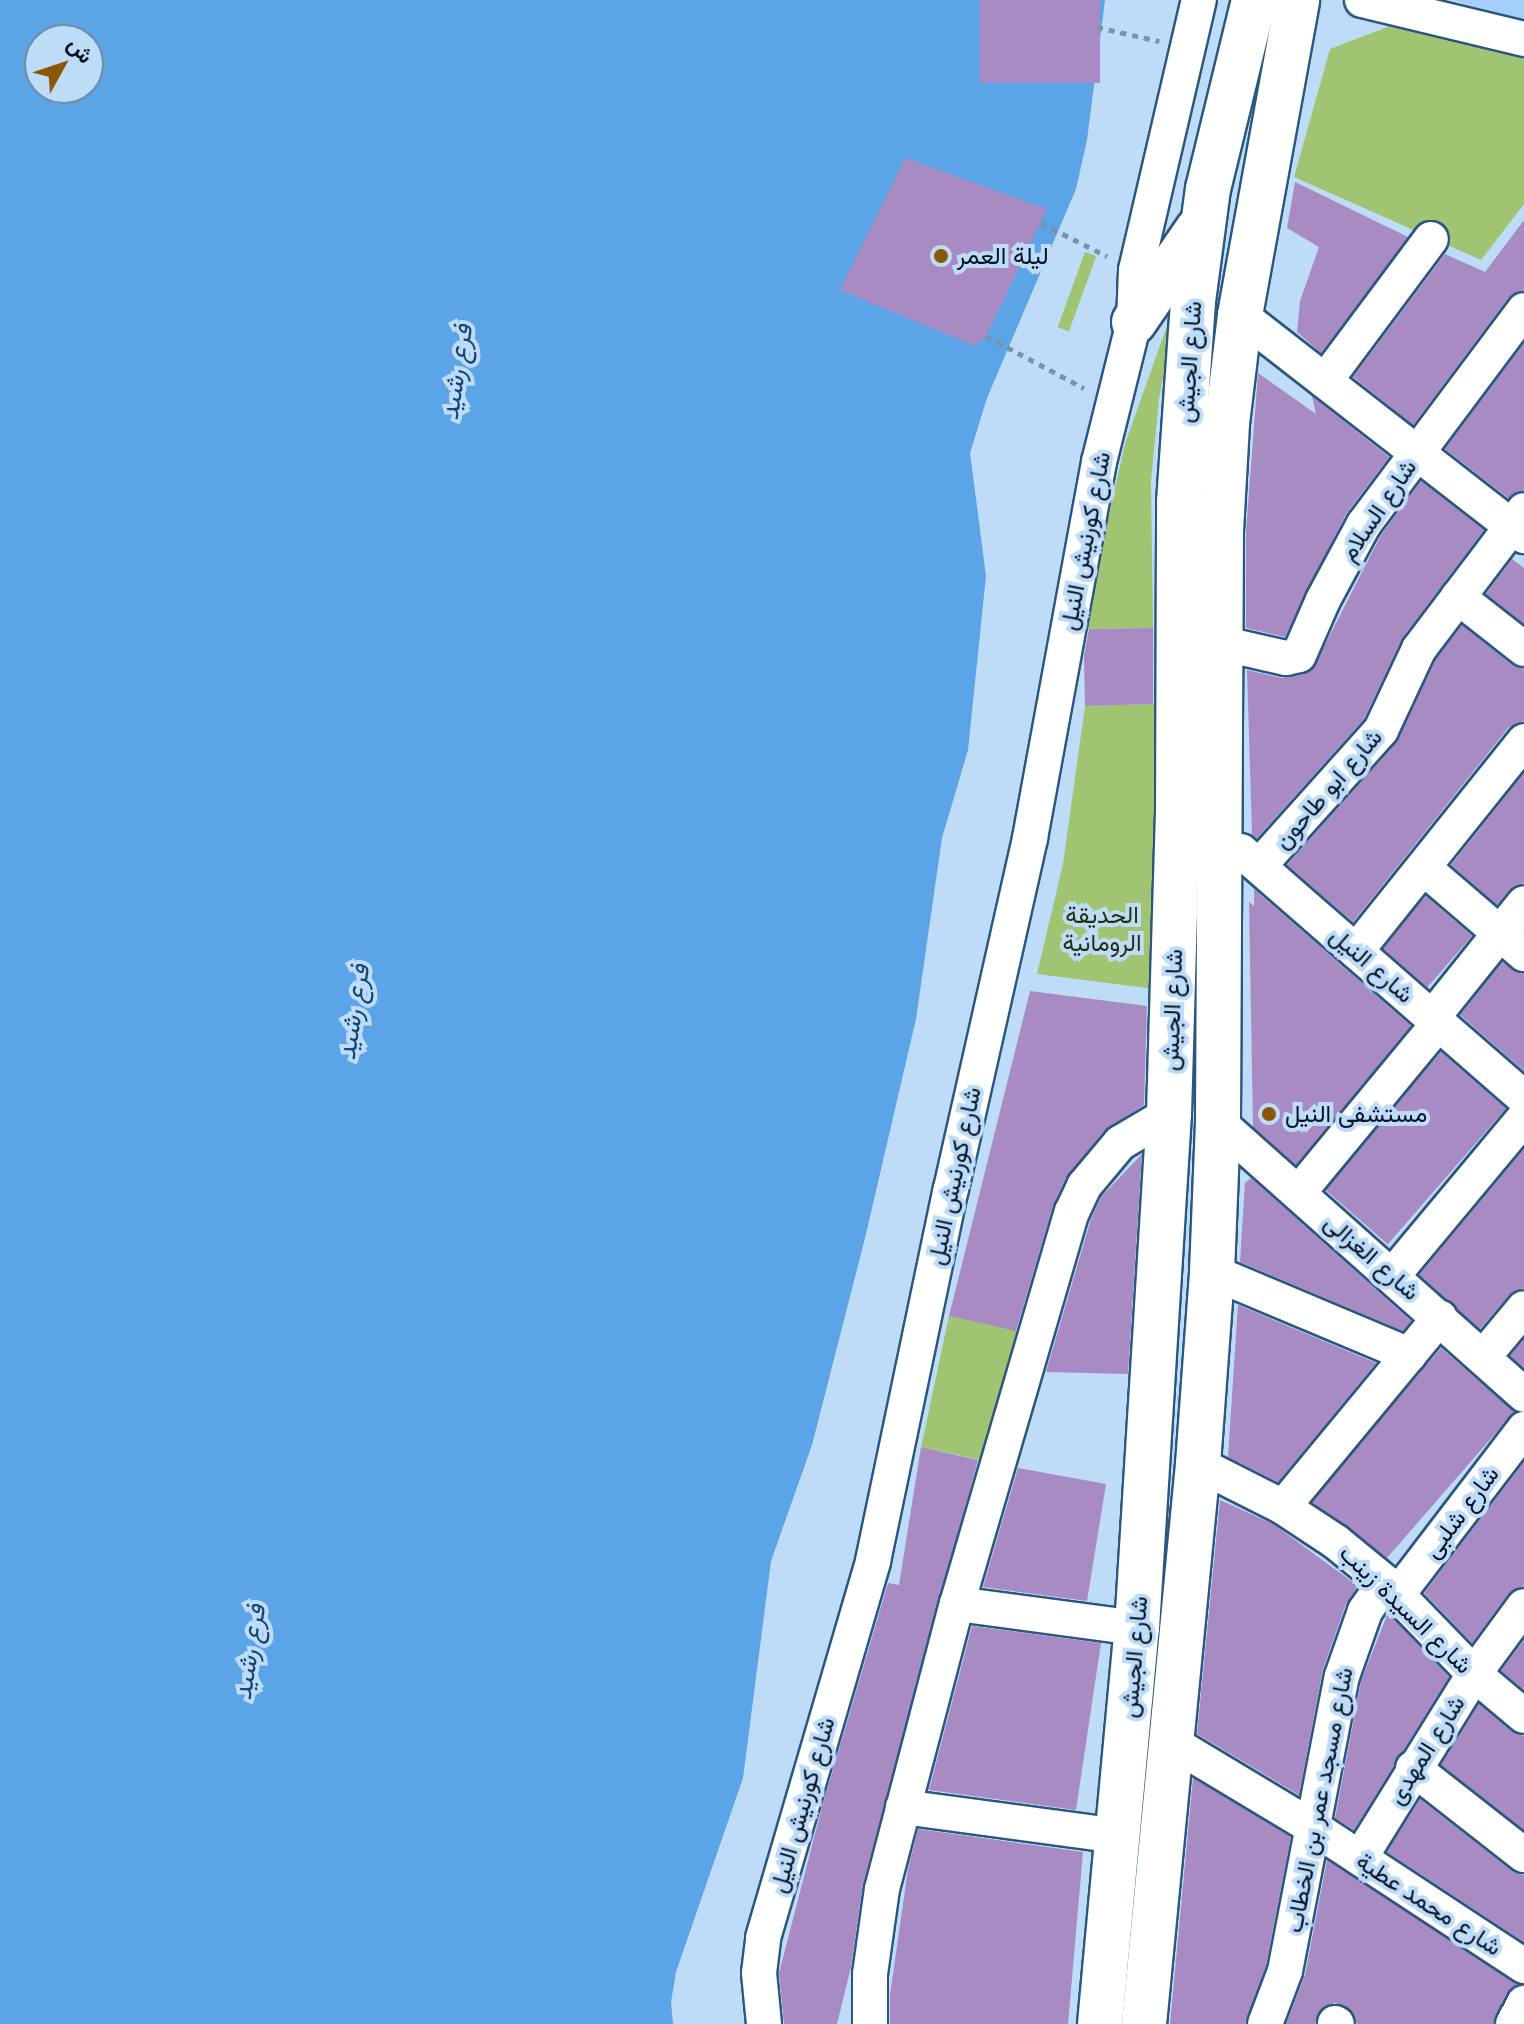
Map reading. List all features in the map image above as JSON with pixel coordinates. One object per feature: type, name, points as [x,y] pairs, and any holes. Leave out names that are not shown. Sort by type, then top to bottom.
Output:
[{"type":"main road","name":"شارع الجيش","points":[[1100,2024],[1137,1628],[1169,1114],[1178,815],[1179,502],[1200,227],[1254,0]]},
{"type":"main road","name":"شارع الجيش","points":[[1144,2024],[1198,1464],[1212,1272],[1218,1122],[1221,531],[1227,423],[1240,315],[1297,0]]},
{"type":"main road","points":[[1134,322],[1200,227]]},
{"type":"street","name":"شارع كورنيش النيل","points":[[764,2024],[759,1973],[763,1938],[873,1561],[951,1189],[1030,838],[1112,403],[1134,322],[1136,270],[1199,0]]},
{"type":"street","points":[[1362,0],[1524,39]]},
{"type":"street","points":[[1325,381],[1431,239]]},
{"type":"street","name":"شارع السلام","points":[[1220,643],[1286,658],[1299,655],[1342,561],[1417,453],[1524,310]]},
{"type":"street","points":[[1240,315],[1417,453],[1520,524]]},
{"type":"street","name":"شارع ابو طاحون","points":[[1259,866],[1381,730],[1390,716],[1409,665],[1458,597],[1520,524]]},
{"type":"street","points":[[1458,597],[1524,649]]},
{"type":"street","points":[[1356,951],[1524,741]]},
{"type":"street","name":"شارع النيل","points":[[1220,832],[1524,1098]]},
{"type":"street","points":[[1424,868],[1512,943]]},
{"type":"street","points":[[1299,1192],[1436,1020],[1512,943],[1524,903]]},
{"type":"street","points":[[870,2024],[870,1974],[882,1889],[957,1604],[1072,1212],[1084,1186],[1120,1143],[1169,1114]]},
{"type":"street","points":[[1393,1275],[1524,1118]]},
{"type":"street","name":"شارع الغزالى","points":[[1218,1122],[1484,1356],[1524,1395]]},
{"type":"street","points":[[1212,1272],[1409,1355]]},
{"type":"street","points":[[1484,1356],[1524,1308]]},
{"type":"street","points":[[1283,1507],[1440,1317]]},
{"type":"street","name":"شارع شلبى","points":[[1392,1588],[1524,1429]]},
{"type":"street","name":"شارع السيدة زينب","points":[[1198,1464],[1283,1507],[1336,1542],[1392,1588],[1474,1674],[1524,1716]]},
{"type":"street","name":"شارع مسجد عمر بن الخطاب","points":[[1265,2024],[1285,1971],[1311,1826],[1351,1643],[1365,1611],[1392,1588]]},
{"type":"street","points":[[957,1604],[1137,1628]]},
{"type":"street","name":"شارع المهدى","points":[[1360,1858],[1474,1674],[1524,1606]]},
{"type":"street","name":"شارع محمد عطية","points":[[1171,1742],[1311,1826],[1524,1966]]},
{"type":"street","points":[[1413,1768],[1524,1855]]},
{"type":"street","points":[[903,1807],[1117,1836]]},
{"type":"street","points":[[1513,2024],[1524,2003]]},
{"type":"path","points":[[1097,27],[1149,40]]},
{"type":"path","points":[[1041,223],[1136,270]]},
{"type":"path","points":[[986,336],[1112,403]]},
{"type":"shaded area","points":[[1453,0],[1524,0],[1524,22]]},
{"type":"green space","points":[[1403,21],[1524,57],[1524,204],[1481,260],[1294,177],[1330,49]]},
{"type":"green space","points":[[1085,252],[1096,256],[1069,331],[1058,327]]},
{"type":"green space","points":[[1179,292],[1159,399],[1151,481],[1153,628],[1083,629],[1125,444]]},
{"type":"green space","name":"الحديقة الرومانية","points":[[1155,704],[1155,989],[1037,974],[1063,864],[1085,706]]},
{"type":"green space","points":[[949,1316],[1028,1333],[1000,1464],[921,1447]]},
{"type":"water","name":"فرع رشيد","points":[[0,0],[1105,0],[1087,140],[1076,189],[987,398],[970,453],[986,576],[968,750],[942,838],[916,1019],[865,1238],[812,1445],[771,1561],[743,1778],[676,1972],[671,2002],[673,2024],[0,2024]]},
{"type":"building","points":[[980,0],[1100,0],[1100,83],[980,83]]},
{"type":"building","name":"ليلة العمر","points":[[905,158],[1047,209],[986,336],[975,346],[840,290]]},
{"type":"building","points":[[1295,182],[1408,237],[1321,353],[1297,332],[1300,301],[1319,247],[1287,228]]},
{"type":"building","points":[[1524,220],[1524,290],[1508,298],[1413,425],[1353,377],[1445,254],[1485,272]]},
{"type":"building","points":[[1524,343],[1524,490],[1508,498],[1445,449]]},
{"type":"building","points":[[1258,373],[1316,414],[1312,396],[1389,457],[1346,514],[1285,637],[1246,628],[1246,532]]},
{"type":"building","points":[[1421,481],[1484,530],[1403,637],[1364,719],[1257,838],[1252,835],[1247,670],[1282,678],[1312,670],[1381,535]]},
{"type":"building","points":[[1512,559],[1524,568],[1524,624],[1486,594]]},
{"type":"building","points":[[1462,625],[1512,665],[1524,669],[1524,721],[1508,728],[1353,922],[1287,865],[1396,743],[1436,659]]},
{"type":"building","points":[[1153,628],[1153,704],[1085,706],[1084,656],[1089,629]]},
{"type":"building","points":[[1524,773],[1524,883],[1509,890],[1497,905],[1451,865]]},
{"type":"building","points":[[1254,889],[1411,1026],[1296,1165],[1253,1127],[1249,902],[1254,906]]},
{"type":"building","points":[[1426,896],[1472,936],[1427,987],[1381,947]]},
{"type":"building","points":[[1502,962],[1524,973],[1524,1071],[1460,1015]]},
{"type":"building","points":[[1030,991],[1147,1006],[1144,1105],[1105,1130],[1066,1178],[1053,1206],[1016,1331],[949,1316]]},
{"type":"building","points":[[1441,1052],[1506,1108],[1388,1244],[1323,1188]]},
{"type":"building","points":[[1524,1149],[1524,1288],[1509,1295],[1480,1329],[1419,1275]]},
{"type":"building","points":[[1142,1154],[1128,1374],[1046,1372],[1091,1219],[1101,1197]]},
{"type":"building","points":[[1251,1178],[1411,1321],[1403,1331],[1240,1262],[1245,1183]]},
{"type":"building","points":[[1238,1305],[1376,1363],[1278,1482],[1228,1457]]},
{"type":"building","points":[[1524,1339],[1524,1368],[1510,1356]]},
{"type":"building","points":[[1441,1348],[1514,1412],[1382,1563],[1309,1500]]},
{"type":"building","points":[[921,1447],[978,1460],[863,1884],[851,1967],[837,2024],[784,2024],[779,1973],[822,1807],[888,1583],[899,1585]]},
{"type":"building","points":[[1524,1462],[1524,1586],[1508,1594],[1472,1643],[1424,1593]]},
{"type":"building","points":[[1018,1468],[1106,1484],[1087,1601],[983,1587]]},
{"type":"building","points":[[1220,1500],[1273,1524],[1358,1586],[1346,1604],[1323,1669],[1299,1795],[1197,1734]]},
{"type":"building","points":[[1388,1613],[1449,1677],[1354,1830],[1335,1818],[1361,1681]]},
{"type":"building","points":[[972,1626],[1101,1643],[1076,1810],[929,1790]]},
{"type":"building","points":[[1524,1640],[1524,1690],[1501,1671]]},
{"type":"building","points":[[1479,1704],[1511,1731],[1524,1736],[1524,1830],[1441,1765]]},
{"type":"building","points":[[1193,1778],[1291,1837],[1266,1966],[1245,2024],[1170,2024]]},
{"type":"building","points":[[1420,1799],[1512,1871],[1524,1875],[1524,1942],[1387,1852]]},
{"type":"building","points":[[918,1829],[1083,1852],[1068,2024],[890,2024],[890,1995],[908,1869]]},
{"type":"building","points":[[1327,1860],[1518,1984],[1506,1994],[1493,2024],[1357,2024],[1353,2012],[1335,2003],[1323,2007],[1315,2024],[1286,2024],[1305,1975]]},
{"type":"place","name":"ليلة العمر","points":[[941,256]]},
{"type":"place","name":"مستشفى النيل","points":[[1269,1114]]}]
